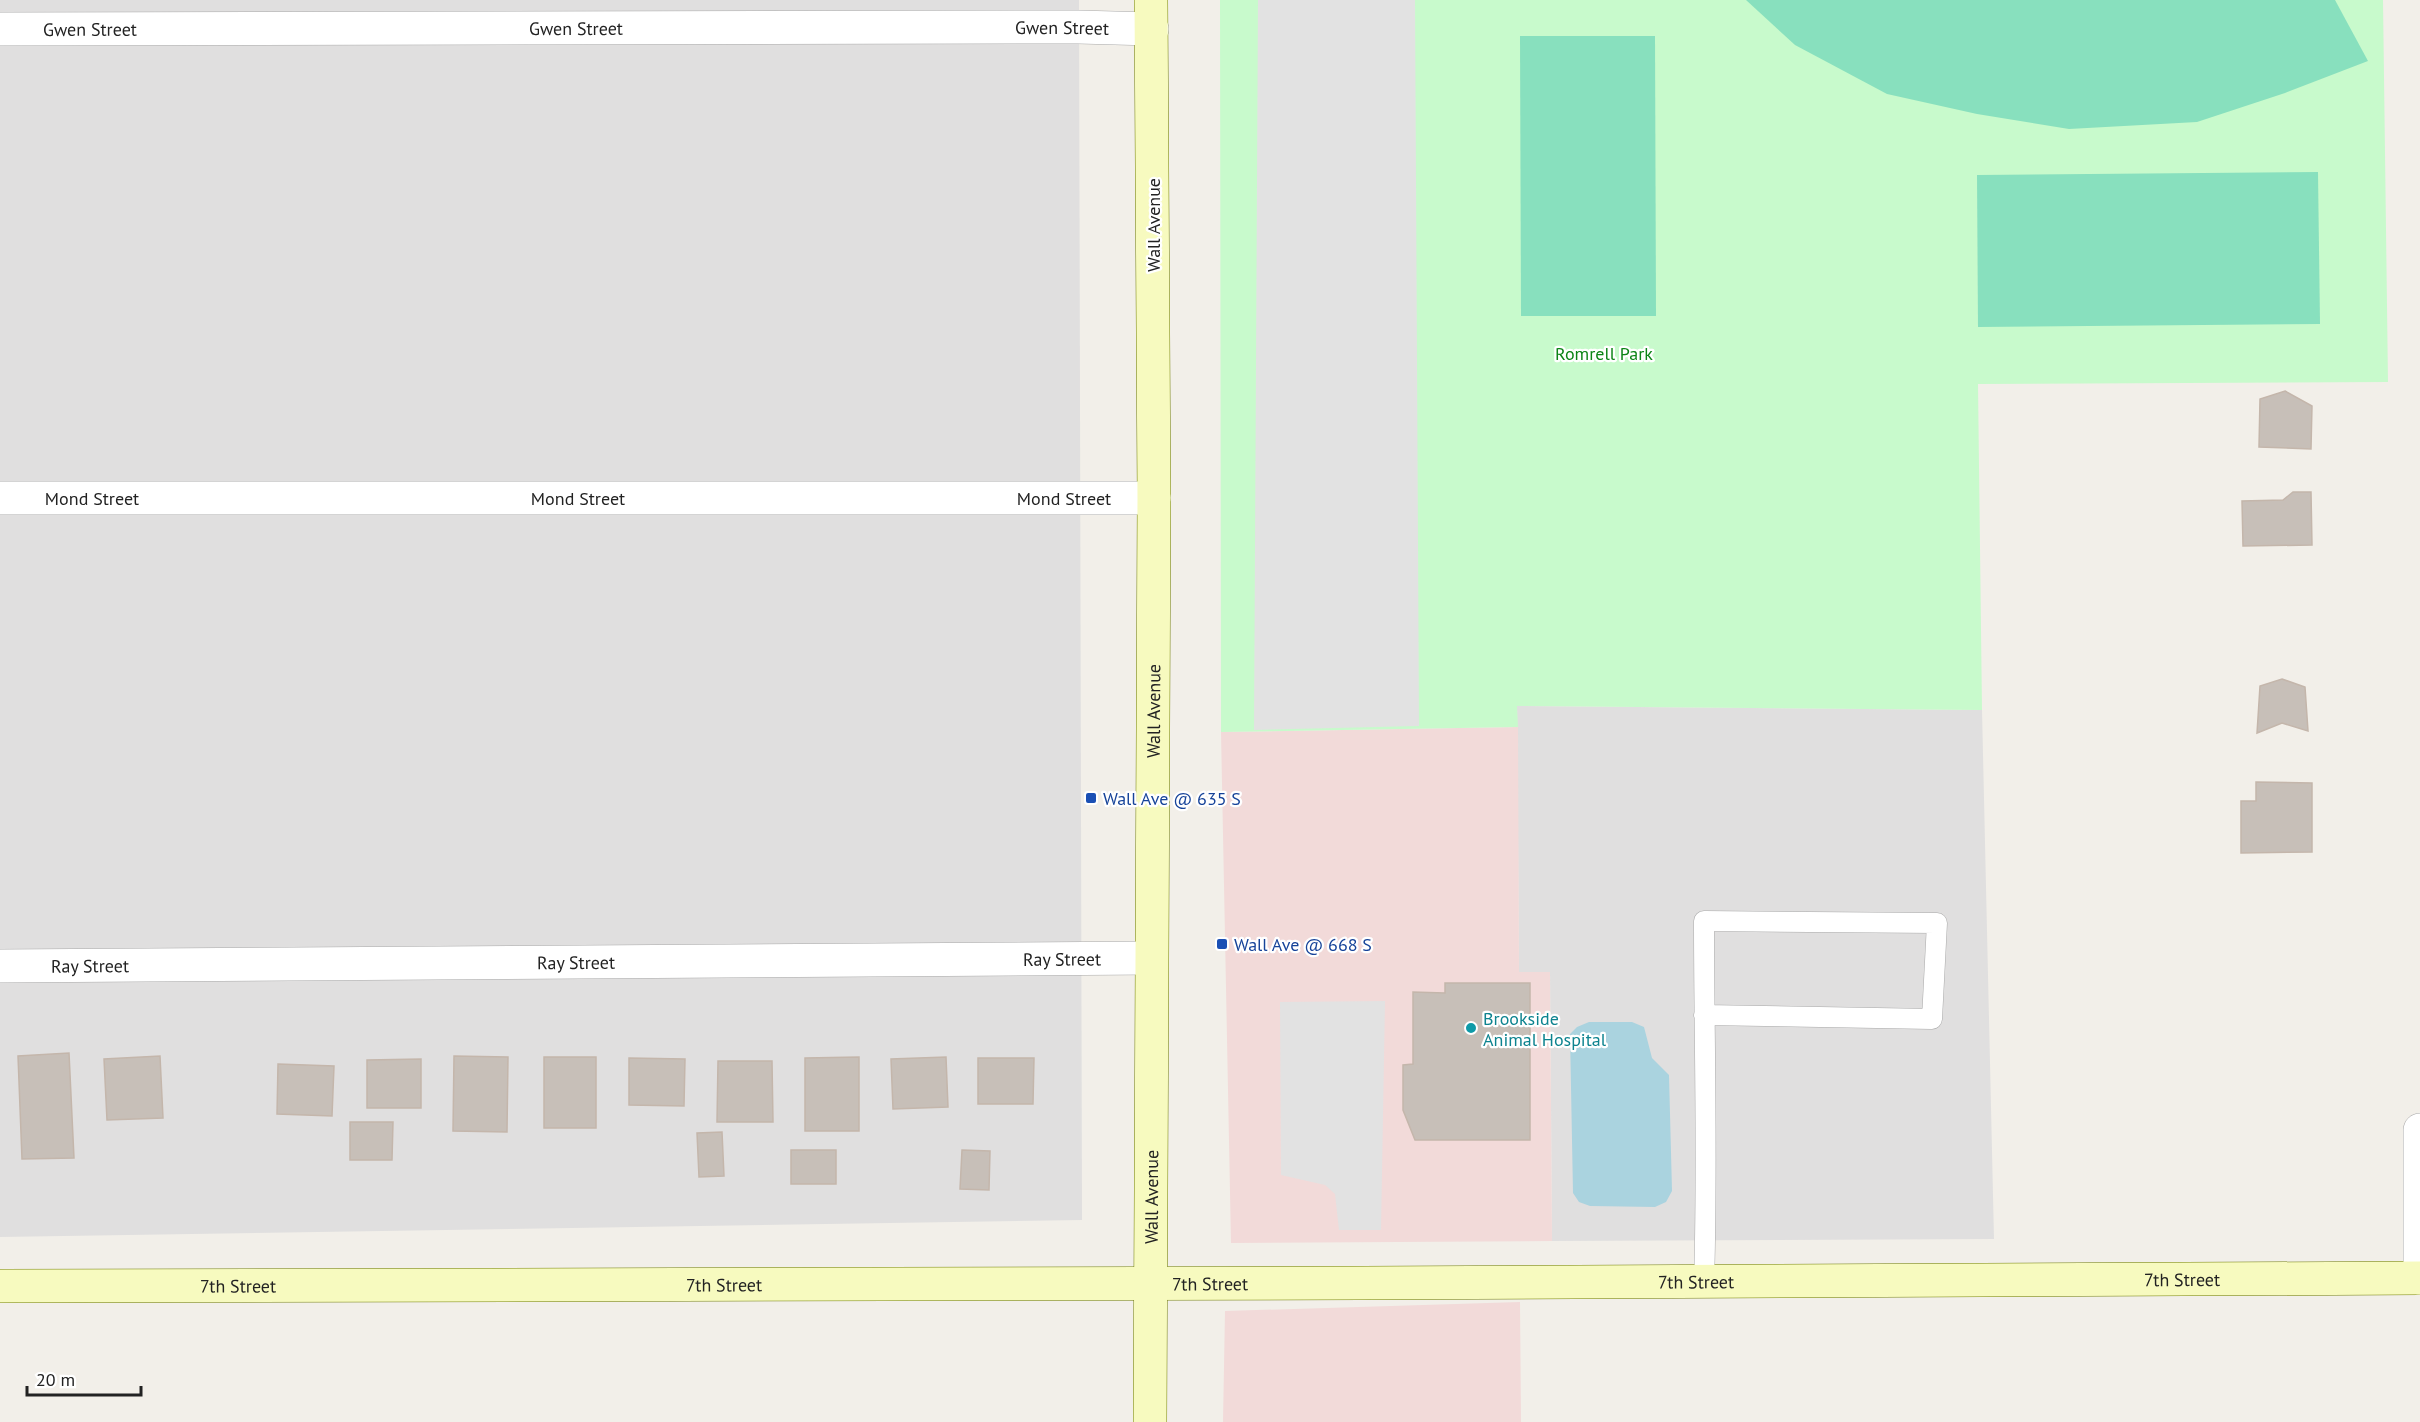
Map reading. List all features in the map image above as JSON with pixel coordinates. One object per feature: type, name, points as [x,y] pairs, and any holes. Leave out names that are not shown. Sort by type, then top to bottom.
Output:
[{"type":"street","name":"Gwen Street","points":[[0,29],[1078,27],[1151,15]]},
{"type":"street","name":"Wall Avenue","points":[[1150,1422],[1154,498],[1151,15]]},
{"type":"street","name":"Mond Street","points":[[0,498],[1154,498]]},
{"type":"street","name":"Ray Street","points":[[0,966],[1151,958]]},
{"type":"street","points":[[2420,1130],[2420,1278]]},
{"type":"street","name":"7th Street","points":[[0,1286],[1152,1284],[2420,1278]]},
{"type":"lane","points":[[1704,1015],[1932,1019],[1937,923],[1704,921],[1704,1015],[1706,1227],[1704,1282]]},
{"type":"shaded area","points":[[0,0],[1079,0],[1082,1220],[0,1237]]},
{"type":"shaded area","points":[[1258,0],[1415,0],[1419,726],[1254,730]]},
{"type":"shaded area","points":[[1517,706],[1982,710],[1994,1239],[1552,1241],[1550,972],[1519,972]]},
{"type":"shaded area","points":[[1518,727],[1519,972],[1550,972],[1552,1241],[1231,1243],[1221,732]]},
{"type":"shaded area","points":[[1385,1001],[1381,1230],[1339,1230],[1335,1194],[1325,1185],[1281,1175],[1280,1002]]},
{"type":"shaded area","points":[[1520,1302],[1521,1422],[1223,1422],[1225,1311]]},
{"type":"green space","name":"Romrell Park","points":[[1220,0],[2383,0],[2388,382],[1978,384],[1982,710],[1517,706],[1518,727],[1221,732]]},
{"type":"green space","points":[[1746,0],[2335,0],[2368,61],[2285,93],[2197,122],[2069,129],[1977,114],[1887,94],[1795,45]]},
{"type":"green space","points":[[1520,36],[1655,36],[1656,316],[1521,316]]},
{"type":"green space","points":[[2318,172],[2320,324],[1978,327],[1977,175]]},
{"type":"water","points":[[1589,1022],[1632,1022],[1644,1027],[1652,1058],[1669,1075],[1672,1191],[1666,1202],[1655,1207],[1590,1206],[1579,1202],[1573,1193],[1570,1034],[1577,1027]]},
{"type":"building","points":[[2285,391],[2312,406],[2311,449],[2259,447],[2260,399]]},
{"type":"building","points":[[2293,492],[2311,492],[2312,545],[2243,546],[2242,501],[2283,500]]},
{"type":"building","points":[[2282,679],[2305,687],[2308,731],[2282,723],[2257,733],[2260,686]]},
{"type":"building","points":[[2256,782],[2312,783],[2312,852],[2241,853],[2241,801],[2256,801]]},
{"type":"building","name":"Brookside Animal Hospital","points":[[1445,983],[1530,983],[1530,1140],[1415,1140],[1403,1110],[1403,1065],[1413,1064],[1413,992],[1445,993]]},
{"type":"building","points":[[69,1053],[74,1158],[22,1159],[18,1056]]},
{"type":"building","points":[[160,1056],[163,1118],[107,1120],[104,1059]]},
{"type":"building","points":[[454,1056],[508,1057],[507,1132],[453,1131]]},
{"type":"building","points":[[544,1057],[596,1057],[596,1128],[544,1128]]},
{"type":"building","points":[[859,1057],[859,1131],[805,1131],[805,1058]]},
{"type":"building","points":[[946,1057],[948,1107],[893,1109],[891,1059]]},
{"type":"building","points":[[629,1058],[685,1059],[684,1106],[629,1105]]},
{"type":"building","points":[[978,1058],[1034,1058],[1033,1104],[978,1104]]},
{"type":"building","points":[[421,1059],[421,1108],[367,1108],[367,1060]]},
{"type":"building","points":[[718,1061],[772,1061],[773,1122],[717,1122]]},
{"type":"building","points":[[278,1064],[334,1066],[332,1116],[277,1114]]},
{"type":"building","points":[[350,1122],[393,1122],[392,1160],[350,1160]]},
{"type":"building","points":[[722,1132],[724,1176],[699,1177],[697,1133]]},
{"type":"building","points":[[791,1150],[836,1150],[836,1184],[791,1184]]},
{"type":"building","points":[[962,1150],[990,1151],[989,1190],[960,1189]]},
{"type":"place","name":"Wall Ave @ 635 S","points":[[1091,798]]},
{"type":"place","name":"Wall Ave @ 668 S","points":[[1222,944]]},
{"type":"place","name":"Brookside Animal Hospital","points":[[1471,1028]]}]
